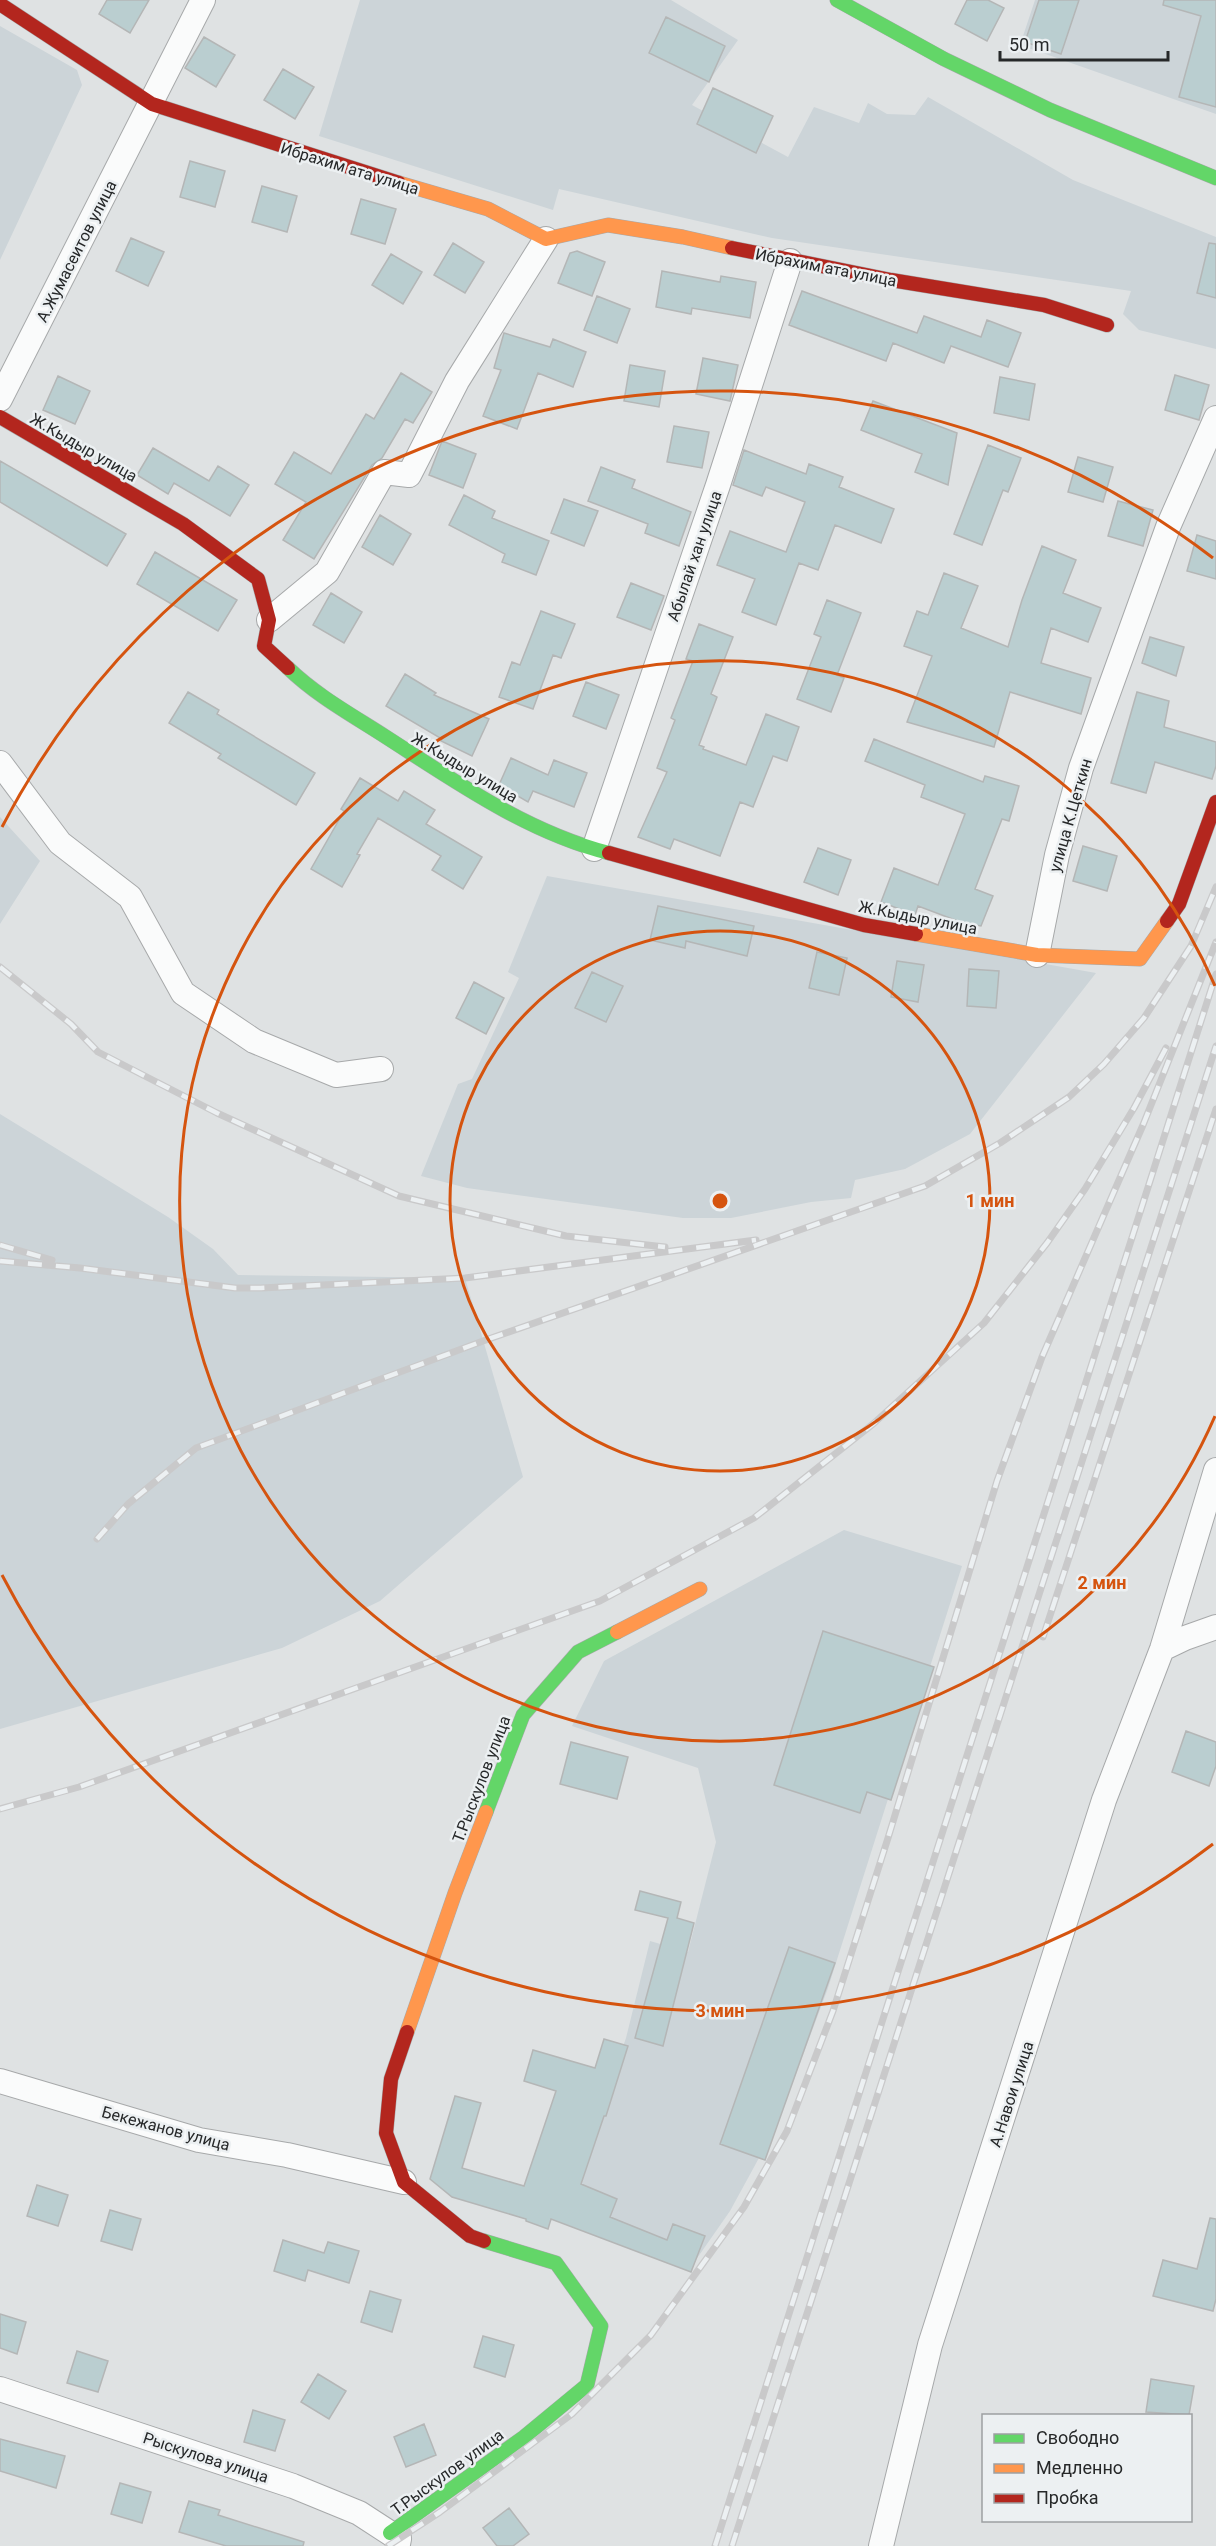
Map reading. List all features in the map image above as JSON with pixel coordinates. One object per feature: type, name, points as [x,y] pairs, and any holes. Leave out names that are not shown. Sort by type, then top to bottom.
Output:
[{"type":"street","name":"А.Жумасеитов улица","points":[[0,399],[204,0]]},
{"type":"street","points":[[837,0],[863,7],[944,59],[1050,110],[1216,178]]},
{"type":"street","points":[[0,4],[152,104]]},
{"type":"street","name":"Ибрахим ата улица","points":[[152,104],[352,170],[488,209],[546,238],[608,225],[683,237],[790,261],[1044,305],[1107,325]]},
{"type":"street","points":[[269,620],[327,572],[384,472],[409,475],[457,381],[546,238]]},
{"type":"street","name":"Абылай хан улица","points":[[594,849],[715,495],[790,261]]},
{"type":"street","name":"Ж.Кыдыр улица","points":[[0,417],[183,524],[258,579],[269,620],[264,646],[307,686],[428,764],[526,823],[594,849],[864,925],[1037,956]]},
{"type":"street","name":"улица К.Цеткин","points":[[1037,956],[1057,855],[1081,768],[1168,527],[1216,418]]},
{"type":"street","points":[[0,763],[60,843],[129,897],[183,993],[254,1041],[336,1076],[381,1069]]},
{"type":"street","points":[[1037,956],[1140,959],[1179,904],[1216,802]]},
{"type":"street","name":"А.Навои улица","points":[[881,2546],[930,2345],[1104,1800],[1162,1649],[1216,1470]]},
{"type":"street","name":"Т.Рыскулов улица","points":[[404,2182],[386,2133],[392,2079],[455,1893],[523,1715],[578,1652],[700,1589]]},
{"type":"street","points":[[1162,1649],[1216,1627]]},
{"type":"street","name":"Бекежанов улица","points":[[0,2080],[200,2140],[287,2155],[404,2182],[470,2236],[556,2263],[601,2326],[586,2385],[524,2437]]},
{"type":"street","name":"Рыскулова улица","points":[[0,2389],[293,2486],[359,2513],[394,2540]]},
{"type":"street","name":"Т.Рыскулов улица","points":[[394,2540],[524,2437]]},
{"type":"shaded area","points":[[360,0],[671,0],[738,40],[692,105],[788,157],[814,107],[859,123],[868,103],[887,114],[915,115],[928,97],[1073,180],[1216,237],[1216,349],[1139,330],[1123,314],[1131,291],[772,238],[559,189],[553,210],[319,136]]},
{"type":"shaded area","points":[[1035,0],[1216,0],[1216,114],[1020,45]]},
{"type":"shaded area","points":[[0,26],[77,70],[82,85],[0,260]]},
{"type":"shaded area","points":[[0,817],[40,861],[0,924]]},
{"type":"shaded area","points":[[547,876],[1096,973],[970,1134],[905,1169],[855,1180],[851,1198],[811,1202],[731,1218],[683,1218],[467,1188],[421,1176],[458,1084],[472,1079],[519,978],[508,972]]},
{"type":"shaded area","points":[[0,1114],[168,1217],[213,1249],[238,1275],[465,1278],[523,1477],[380,1601],[282,1648],[0,1729]]},
{"type":"shaded area","points":[[844,1530],[962,1566],[828,1988],[777,2125],[730,2211],[693,2264],[568,2219],[601,2108],[626,2038],[650,1941],[688,1952],[716,1842],[698,1768],[572,1726],[604,1661]]},
{"type":"building","points":[[107,0],[149,0],[130,33],[99,14]]},
{"type":"building","points":[[967,0],[988,0],[1004,8],[987,41],[955,24]]},
{"type":"building","points":[[1039,0],[1079,0],[1061,54],[1025,42]]},
{"type":"building","points":[[1164,0],[1216,0],[1216,107],[1179,97],[1201,16],[1163,5]]},
{"type":"building","points":[[666,17],[725,46],[709,82],[649,53]]},
{"type":"building","points":[[204,37],[235,55],[216,87],[185,68]]},
{"type":"building","points":[[283,69],[314,87],[295,119],[264,100]]},
{"type":"building","points":[[713,88],[773,116],[756,153],[697,124]]},
{"type":"building","points":[[190,161],[225,171],[215,207],[180,197]]},
{"type":"building","points":[[262,186],[297,196],[287,232],[252,222]]},
{"type":"building","points":[[361,199],[396,209],[385,244],[351,234]]},
{"type":"building","points":[[131,238],[164,252],[148,286],[116,271]]},
{"type":"building","points":[[453,243],[484,262],[465,293],[434,275]]},
{"type":"building","points":[[1209,243],[1216,244],[1216,298],[1197,293]]},
{"type":"building","points":[[577,251],[605,262],[592,296],[558,283],[570,253]]},
{"type":"building","points":[[391,254],[422,272],[403,304],[372,285]]},
{"type":"building","points":[[662,271],[720,282],[721,276],[756,282],[750,318],[692,308],[691,314],[656,307]]},
{"type":"building","points":[[802,291],[917,333],[924,316],[981,337],[987,320],[1021,333],[1008,367],[951,346],[944,363],[893,343],[886,361],[789,325]]},
{"type":"building","points":[[597,296],[630,309],[617,343],[584,330]]},
{"type":"building","points":[[504,333],[550,347],[553,339],[586,352],[573,387],[538,373],[517,429],[483,416],[501,370],[494,368]]},
{"type":"building","points":[[703,358],[738,365],[730,401],[696,394]]},
{"type":"building","points":[[630,365],[665,371],[659,407],[624,401]]},
{"type":"building","points":[[401,373],[432,392],[413,423],[405,419],[382,458],[372,465],[314,559],[283,540],[306,502],[275,484],[294,452],[331,474],[366,414],[374,419]]},
{"type":"building","points":[[1175,375],[1209,385],[1199,420],[1165,410]]},
{"type":"building","points":[[58,376],[90,391],[75,424],[43,410]]},
{"type":"building","points":[[1000,377],[1035,384],[1029,420],[994,413]]},
{"type":"building","points":[[873,401],[957,433],[948,485],[915,472],[922,454],[861,430]]},
{"type":"building","points":[[674,426],[709,432],[702,468],[667,462]]},
{"type":"building","points":[[442,441],[476,454],[463,488],[429,475]]},
{"type":"building","points":[[988,445],[1021,458],[1008,492],[1003,490],[982,545],[954,534]]},
{"type":"building","points":[[153,448],[209,481],[218,466],[249,485],[230,516],[174,483],[168,494],[137,475]]},
{"type":"building","points":[[744,450],[806,474],[809,464],[843,477],[839,487],[894,509],[881,543],[835,525],[818,570],[799,563],[776,625],[742,612],[755,579],[717,565],[730,531],[786,552],[805,502],[766,487],[762,496],[733,485]]},
{"type":"building","points":[[1078,457],[1113,467],[1103,502],[1068,492]]},
{"type":"building","points":[[0,461],[126,534],[107,566],[0,502]]},
{"type":"building","points":[[601,467],[635,480],[632,488],[691,512],[679,546],[645,533],[648,524],[588,501]]},
{"type":"building","points":[[464,495],[495,511],[492,518],[549,541],[536,575],[502,562],[505,554],[449,525]]},
{"type":"building","points":[[564,499],[598,511],[584,546],[551,533]]},
{"type":"building","points":[[1118,501],[1153,510],[1143,546],[1108,536]]},
{"type":"building","points":[[380,515],[411,534],[393,565],[362,547]]},
{"type":"building","points":[[1197,535],[1216,541],[1216,579],[1187,571]]},
{"type":"building","points":[[1042,546],[1076,560],[1063,593],[1101,608],[1088,642],[1051,628],[1041,663],[1091,678],[1081,714],[1010,692],[994,747],[907,722],[932,656],[904,646],[917,611],[928,615],[944,573],[978,586],[961,628],[1008,647]]},
{"type":"building","points":[[155,552],[237,600],[218,631],[137,584]]},
{"type":"building","points":[[631,583],[664,596],[651,630],[617,617]]},
{"type":"building","points":[[331,593],[362,612],[344,643],[313,625]]},
{"type":"building","points":[[827,600],[861,613],[837,675],[844,678],[831,712],[797,699],[821,637],[814,634]]},
{"type":"building","points":[[541,611],[575,624],[561,658],[553,655],[533,709],[499,697],[512,662],[520,665]]},
{"type":"building","points":[[699,624],[733,637],[711,694],[717,697],[699,745],[704,747],[703,749],[746,765],[766,714],[799,727],[787,761],[773,756],[753,807],[740,802],[720,856],[674,839],[670,849],[638,837],[667,772],[657,768],[675,720],[671,718],[693,661],[686,659]]},
{"type":"building","points":[[1150,637],[1184,647],[1176,676],[1142,663]]},
{"type":"building","points":[[405,674],[436,693],[434,695],[489,719],[472,756],[441,741],[442,739],[386,706]]},
{"type":"building","points":[[586,682],[619,695],[606,729],[573,716]]},
{"type":"building","points":[[188,692],[219,710],[217,714],[315,773],[296,805],[218,758],[221,754],[169,723]]},
{"type":"building","points":[[1137,692],[1169,701],[1164,727],[1216,742],[1216,766],[1212,779],[1155,762],[1146,793],[1111,783]]},
{"type":"building","points":[[874,739],[983,782],[985,776],[1019,786],[1009,821],[1002,819],[975,889],[993,896],[981,926],[963,923],[918,906],[915,915],[881,902],[894,868],[938,885],[965,814],[921,797],[925,785],[865,761]]},
{"type":"building","points":[[511,758],[548,775],[554,760],[587,773],[574,807],[533,791],[528,802],[499,785]]},
{"type":"building","points":[[360,778],[398,801],[404,791],[435,810],[426,824],[482,857],[463,889],[432,870],[441,856],[378,818],[357,854],[360,855],[342,887],[311,869],[344,811],[341,809]]},
{"type":"building","points":[[1083,846],[1117,856],[1107,891],[1073,881]]},
{"type":"building","points":[[818,848],[851,860],[838,895],[804,882]]},
{"type":"building","points":[[658,906],[754,926],[747,956],[686,941],[685,948],[650,940]]},
{"type":"building","points":[[817,952],[847,958],[839,995],[809,988]]},
{"type":"building","points":[[897,961],[924,965],[918,1002],[891,997]]},
{"type":"building","points":[[969,969],[999,971],[996,1008],[967,1006]]},
{"type":"building","points":[[592,972],[623,986],[606,1022],[575,1008]]},
{"type":"building","points":[[474,982],[504,998],[486,1034],[456,1018]]},
{"type":"building","points":[[823,1631],[934,1667],[891,1800],[867,1792],[860,1813],[774,1785]]},
{"type":"building","points":[[1186,1731],[1216,1742],[1216,1766],[1209,1786],[1172,1772]]},
{"type":"building","points":[[571,1742],[628,1757],[617,1799],[560,1784]]},
{"type":"building","points":[[640,1891],[681,1902],[677,1918],[694,1923],[663,2046],[635,2038],[668,1918],[635,1910]]},
{"type":"building","points":[[789,1947],[835,1963],[765,2160],[720,2144]]},
{"type":"building","points":[[604,2039],[628,2046],[581,2184],[617,2199],[610,2217],[667,2240],[673,2224],[705,2236],[691,2272],[551,2219],[548,2229],[526,2221],[526,2219],[452,2197],[430,2179],[455,2096],[481,2103],[462,2168],[524,2186],[556,2091],[524,2081],[533,2050],[595,2068]]},
{"type":"building","points":[[37,2185],[68,2195],[58,2226],[27,2216]]},
{"type":"building","points":[[110,2210],[141,2219],[132,2250],[101,2241]]},
{"type":"building","points":[[1210,2218],[1216,2219],[1216,2299],[1213,2311],[1153,2296],[1163,2260],[1197,2269]]},
{"type":"building","points":[[283,2240],[324,2253],[328,2242],[359,2251],[349,2283],[308,2270],[305,2281],[274,2271]]},
{"type":"building","points":[[370,2291],[401,2300],[392,2332],[361,2322]]},
{"type":"building","points":[[0,2314],[26,2322],[17,2354],[0,2348]]},
{"type":"building","points":[[483,2336],[514,2345],[505,2377],[474,2367]]},
{"type":"building","points":[[77,2351],[108,2361],[98,2392],[67,2383]]},
{"type":"building","points":[[318,2374],[346,2391],[329,2419],[301,2402]]},
{"type":"building","points":[[1151,2379],[1194,2386],[1189,2414],[1146,2412]]},
{"type":"building","points":[[253,2410],[285,2420],[275,2451],[244,2442]]},
{"type":"building","points":[[424,2424],[436,2455],[406,2467],[394,2437]]},
{"type":"building","points":[[0,2439],[65,2456],[56,2488],[0,2471]]},
{"type":"building","points":[[120,2483],[151,2492],[142,2523],[111,2514]]},
{"type":"building","points":[[189,2501],[220,2510],[218,2515],[304,2542],[303,2546],[226,2546],[179,2532]]},
{"type":"building","points":[[509,2508],[529,2534],[513,2546],[497,2546],[483,2528]]},
{"type":"railway","points":[[97,1539],[128,1504],[196,1448],[483,1341],[925,1186],[1000,1143],[1069,1097],[1104,1064],[1144,1018],[1191,946],[1216,887]]},
{"type":"railway","points":[[388,2546],[440,2512],[572,2414],[651,2335],[744,2207],[787,2131],[833,2011],[997,1481],[1042,1357],[1143,1125],[1216,942]]},
{"type":"railway","points":[[0,967],[71,1024],[98,1052],[217,1113],[399,1196],[566,1236],[665,1247]]},
{"type":"railway","points":[[715,2546],[1216,974]]},
{"type":"railway","points":[[732,2546],[1216,1046]]},
{"type":"railway","points":[[0,1809],[79,1787],[600,1601],[754,1518],[873,1424],[984,1323],[1047,1243],[1085,1189],[1134,1108],[1166,1048]]},
{"type":"railway","points":[[1043,1637],[1216,1109]]},
{"type":"railway","points":[[0,1261],[80,1268],[235,1288],[261,1288],[465,1278],[756,1240]]},
{"type":"railway","points":[[0,1245],[52,1260]]},
{"type":"traffic: fast","points":[[837,0],[944,59],[1050,110],[1216,178]]},
{"type":"traffic: fast","points":[[288,668],[335,705],[493,804],[549,832],[609,853]]},
{"type":"traffic: fast","points":[[486,1812],[523,1715],[578,1652],[617,1632]]},
{"type":"traffic: fast","points":[[390,2533],[524,2437],[587,2385],[601,2326],[556,2263],[484,2241]]},
{"type":"traffic: slow","points":[[399,183],[488,209],[546,239],[608,225],[683,237],[732,248]]},
{"type":"traffic: slow","points":[[916,934],[1037,955],[1140,959],[1167,921]]},
{"type":"traffic: slow","points":[[617,1632],[700,1589]]},
{"type":"traffic: slow","points":[[407,2032],[455,1893],[486,1812]]},
{"type":"traffic: jam","points":[[0,4],[152,104],[399,183]]},
{"type":"traffic: jam","points":[[732,248],[891,280],[1044,305],[1107,325]]},
{"type":"traffic: jam","points":[[0,417],[183,524],[258,579],[269,620],[264,646],[288,668]]},
{"type":"traffic: jam","points":[[1167,921],[1179,904],[1216,802]]},
{"type":"traffic: jam","points":[[609,853],[864,925],[916,934]]},
{"type":"traffic: jam","points":[[407,2032],[391,2079],[386,2133],[404,2182],[470,2236],[484,2241]]}]
